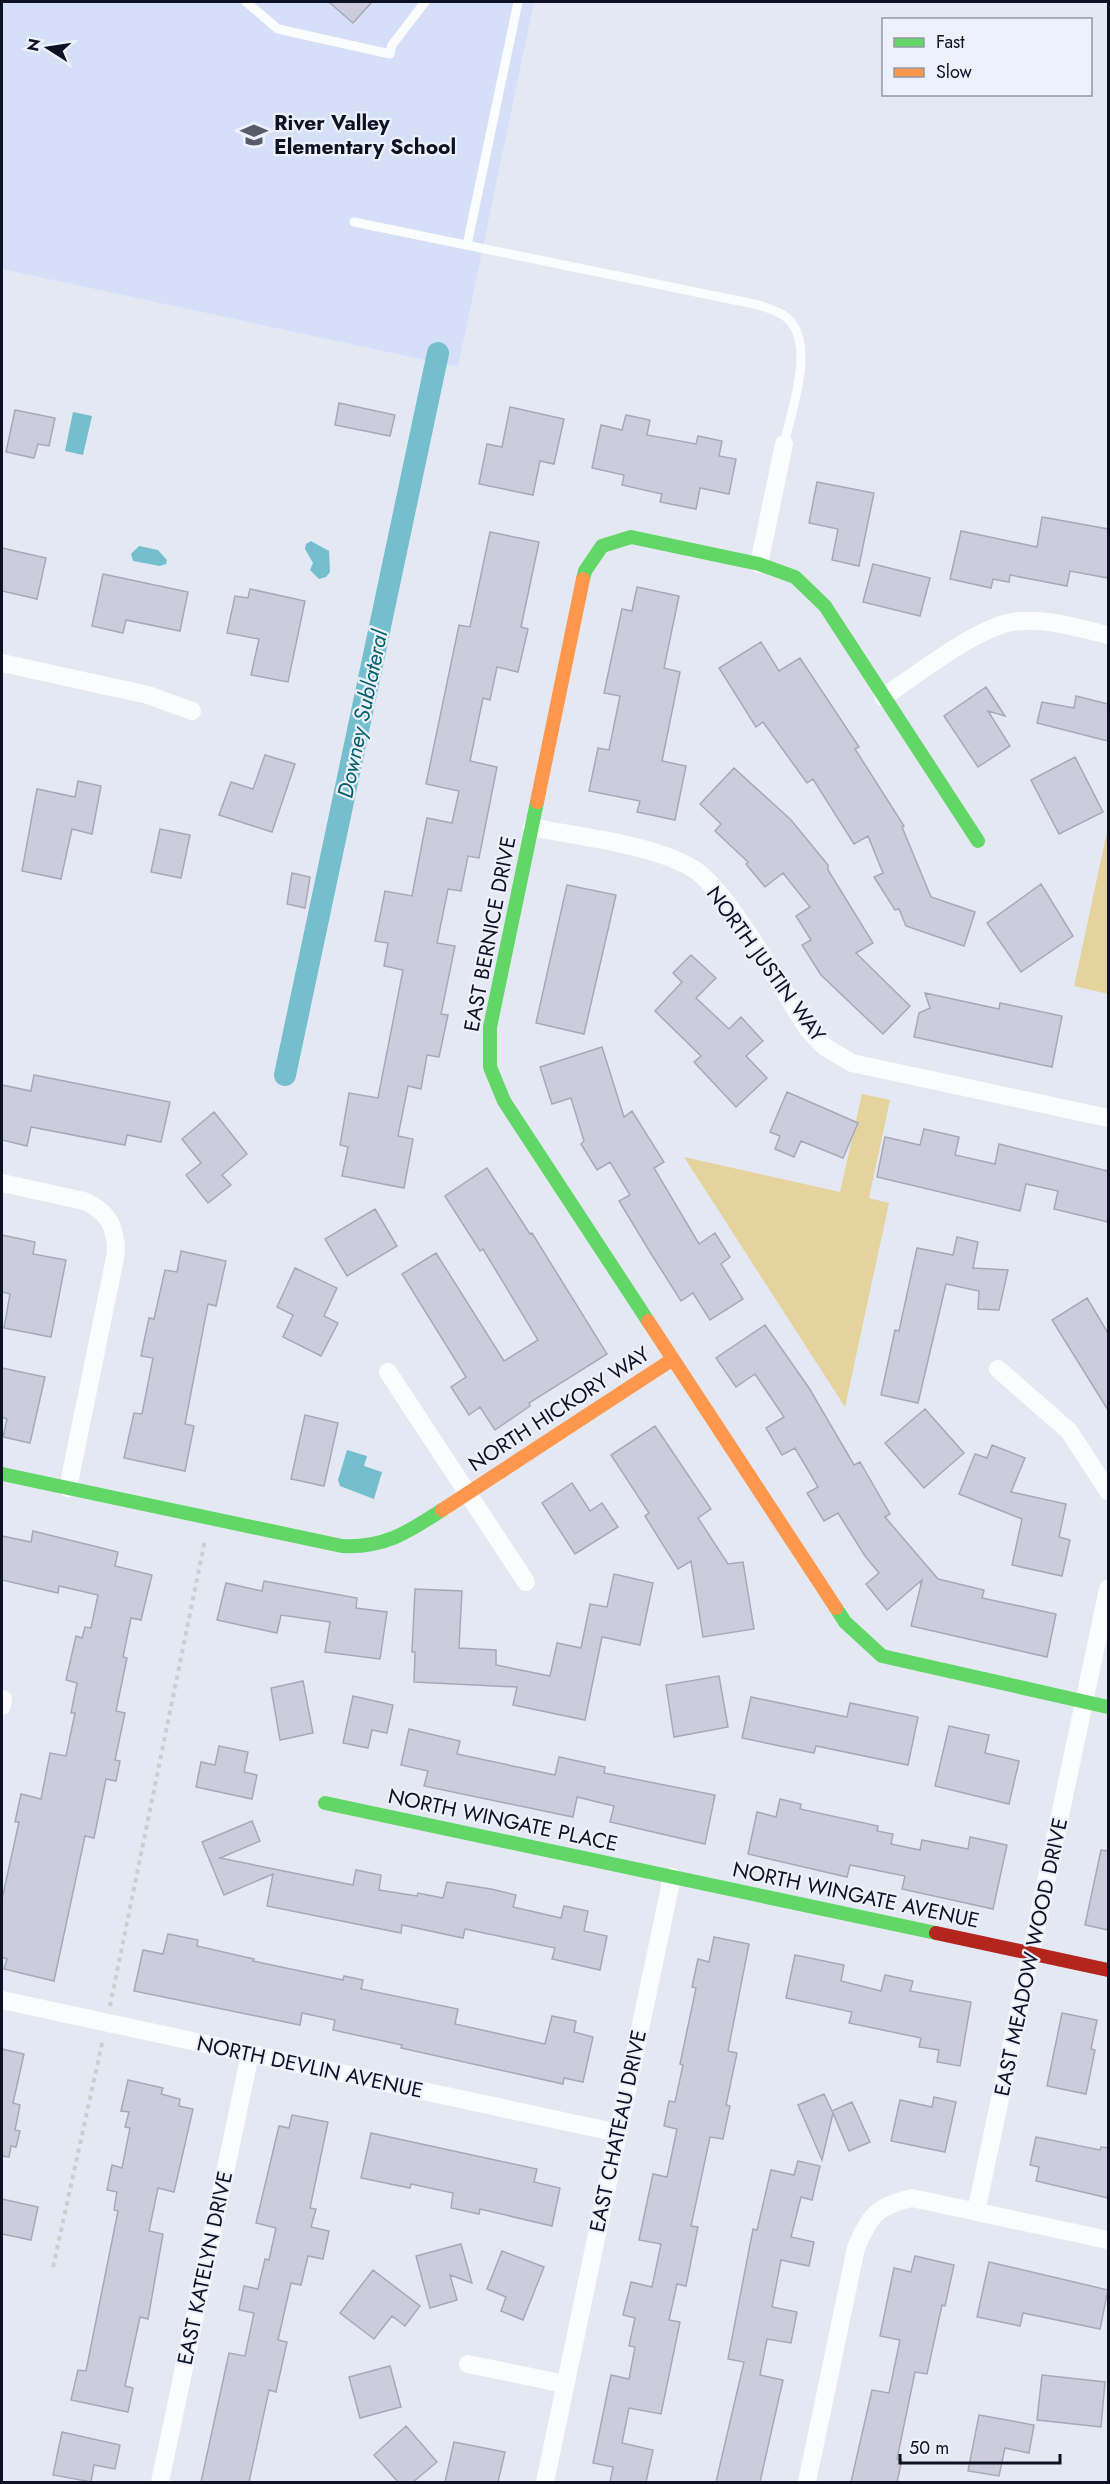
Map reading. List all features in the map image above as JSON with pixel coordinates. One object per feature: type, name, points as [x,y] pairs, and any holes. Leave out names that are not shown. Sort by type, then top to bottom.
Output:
[{"type":"street","points":[[784,444],[759,564],[795,577],[825,606],[978,841]]},
{"type":"street","name":"EAST BERNICE DRIVE","points":[[673,1359],[504,1101],[490,1067],[490,1027],[585,571],[602,546],[631,537],[759,564]]},
{"type":"street","points":[[884,697],[980,634],[1011,622],[1045,622],[1108,635]]},
{"type":"street","points":[[2,663],[148,695],[192,711]]},
{"type":"street","name":"NORTH JUSTIN WAY","points":[[532,827],[663,855],[694,869],[718,891],[807,1028],[825,1047],[852,1063],[1108,1118]]},
{"type":"street","points":[[2,1183],[84,1201],[104,1212],[112,1223],[116,1252],[68,1488]]},
{"type":"street","name":"NORTH HICKORY WAY","points":[[2,1474],[342,1546],[366,1547],[402,1536],[673,1359],[845,1622],[882,1656],[944,1672],[1108,1707]]},
{"type":"street","points":[[998,1369],[1069,1431],[1108,1491]]},
{"type":"street","points":[[388,1372],[526,1582]]},
{"type":"street","name":"EAST MEADOW WOOD DRIVE","points":[[976,2212],[1108,1589]]},
{"type":"street","name":"NORTH WINGATE PLACE","points":[[325,1803],[672,1877]]},
{"type":"street","name":"NORTH WINGATE AVENUE","points":[[672,1877],[1032,1954]]},
{"type":"street","name":"EAST CHATEAU DRIVE","points":[[545,2482],[672,1877]]},
{"type":"street","points":[[1032,1954],[1108,1971]]},
{"type":"street","name":"NORTH DEVLIN AVENUE","points":[[2,2000],[618,2133]]},
{"type":"street","name":"EAST KATELYN DRIVE","points":[[160,2482],[250,2054]]},
{"type":"street","points":[[807,2482],[856,2248],[866,2224],[884,2206],[912,2198],[1108,2240]]},
{"type":"street","points":[[468,2364],[565,2384]]},
{"type":"lane","points":[[246,2],[278,29],[390,54],[392,45],[425,2]]},
{"type":"lane","points":[[467,245],[518,2]]},
{"type":"lane","points":[[354,222],[759,305],[775,311],[790,321],[800,336],[802,357],[784,444]]},
{"type":"path","points":[[53,2267],[106,2022],[209,1518]]},
{"type":"shaded area","name":"River Valley Elementary School","points":[[2,2],[534,2],[458,367],[2,269]]},
{"type":"shaded area","points":[[1108,827],[1108,994],[1074,986]]},
{"type":"shaded area","points":[[862,1094],[890,1100],[869,1198],[889,1203],[845,1407],[684,1157],[840,1192]]},
{"type":"water","points":[[73,412],[92,416],[83,455],[65,451]]},
{"type":"water","points":[[311,541],[329,551],[330,572],[326,577],[319,579],[310,570],[313,563],[305,549],[306,544]]},
{"type":"water","points":[[139,546],[158,550],[167,560],[166,564],[160,566],[133,561],[131,554]]},
{"type":"water","points":[[347,1450],[367,1456],[364,1466],[382,1472],[374,1499],[340,1486],[338,1480]]},
{"type":"building","points":[[329,2],[372,2],[353,23]]},
{"type":"building","points":[[339,403],[395,415],[390,436],[335,425]]},
{"type":"building","points":[[510,407],[564,419],[554,464],[540,461],[533,495],[479,484],[487,444],[502,447]]},
{"type":"building","points":[[15,410],[55,418],[49,446],[38,444],[34,458],[6,452]]},
{"type":"building","points":[[626,415],[650,420],[647,435],[696,444],[698,436],[722,441],[719,456],[736,459],[729,494],[700,488],[696,509],[660,502],[662,494],[622,485],[624,475],[592,468],[601,425],[622,430]]},
{"type":"building","points":[[817,482],[874,493],[859,566],[832,560],[838,529],[809,523]]},
{"type":"building","points":[[1042,517],[1108,529],[1108,578],[1070,571],[1067,586],[1010,575],[1009,582],[993,579],[991,588],[950,579],[961,531],[1037,547]]},
{"type":"building","points":[[490,532],[539,542],[521,627],[528,629],[518,672],[497,667],[490,700],[483,698],[470,761],[497,767],[479,858],[468,856],[461,891],[448,889],[437,943],[455,946],[441,1014],[448,1015],[439,1057],[427,1055],[421,1089],[408,1086],[398,1136],[413,1139],[404,1188],[342,1176],[348,1147],[340,1145],[349,1093],[378,1098],[403,970],[384,966],[388,943],[375,941],[385,891],[412,896],[427,818],[452,823],[459,791],[426,784],[459,625],[470,627]]},
{"type":"building","points":[[2,548],[46,558],[37,599],[2,591]]},
{"type":"building","points":[[873,564],[930,578],[920,616],[863,602]]},
{"type":"building","points":[[103,574],[188,592],[180,631],[126,620],[123,633],[92,626]]},
{"type":"building","points":[[637,587],[679,596],[664,668],[680,672],[662,761],[686,766],[675,820],[637,812],[640,801],[589,791],[598,748],[609,750],[620,696],[604,693],[622,609],[632,611]]},
{"type":"building","points":[[250,589],[305,601],[288,682],[251,675],[259,639],[227,633],[235,596],[248,598]]},
{"type":"building","points":[[761,642],[779,671],[800,658],[859,747],[855,749],[904,826],[902,827],[931,897],[975,912],[964,946],[906,926],[899,909],[895,910],[874,877],[883,873],[868,836],[854,844],[813,779],[807,783],[763,722],[756,727],[719,668]]},
{"type":"building","points":[[986,687],[1005,716],[988,711],[1010,746],[978,767],[944,716]]},
{"type":"building","points":[[1076,696],[1108,704],[1108,741],[1037,723],[1042,702],[1074,708]]},
{"type":"building","points":[[265,755],[295,764],[272,832],[219,815],[231,782],[253,789]]},
{"type":"building","points":[[1075,757],[1103,812],[1059,834],[1031,780]]},
{"type":"building","points":[[734,768],[791,820],[828,865],[828,870],[873,943],[856,953],[910,1006],[883,1034],[821,975],[802,945],[811,940],[796,916],[810,907],[783,873],[765,887],[746,864],[748,862],[715,831],[721,824],[700,804]]},
{"type":"building","points":[[78,781],[101,786],[92,834],[72,829],[61,879],[22,871],[37,789],[75,797]]},
{"type":"building","points":[[160,829],[190,835],[181,878],[151,872]]},
{"type":"building","points":[[292,873],[310,877],[305,908],[287,904]]},
{"type":"building","points":[[1041,884],[1073,936],[1021,972],[987,923]]},
{"type":"building","points":[[567,885],[616,895],[584,1034],[536,1023]]},
{"type":"building","points":[[691,955],[716,978],[696,998],[729,1029],[741,1017],[763,1041],[746,1056],[767,1078],[736,1107],[694,1062],[701,1056],[655,1011],[682,982],[673,973]]},
{"type":"building","points":[[925,993],[999,1009],[1000,1003],[1062,1016],[1052,1067],[914,1037],[919,1013],[930,1008]]},
{"type":"building","points":[[602,1047],[624,1117],[632,1111],[664,1162],[654,1168],[699,1244],[715,1233],[730,1257],[721,1264],[743,1299],[710,1320],[693,1293],[681,1301],[619,1201],[630,1195],[610,1162],[597,1170],[581,1144],[584,1141],[571,1098],[552,1104],[540,1067]]},
{"type":"building","points":[[34,1075],[170,1102],[161,1142],[127,1135],[125,1145],[31,1127],[27,1146],[2,1140],[2,1085],[31,1091]]},
{"type":"building","points":[[787,1092],[858,1123],[843,1158],[801,1141],[794,1157],[775,1149],[780,1136],[770,1132]]},
{"type":"building","points":[[214,1112],[247,1154],[222,1175],[231,1185],[208,1203],[186,1175],[201,1163],[182,1139]]},
{"type":"building","points":[[924,1129],[959,1137],[955,1155],[995,1164],[999,1144],[1108,1171],[1108,1222],[1054,1209],[1058,1191],[1026,1184],[1020,1211],[877,1177],[885,1137],[920,1145]]},
{"type":"building","points":[[487,1168],[530,1234],[532,1233],[607,1354],[529,1403],[530,1406],[495,1430],[480,1407],[469,1415],[451,1387],[466,1377],[402,1274],[436,1253],[504,1361],[538,1340],[483,1249],[480,1251],[445,1196]]},
{"type":"building","points":[[375,1209],[397,1246],[347,1276],[325,1239]]},
{"type":"building","points":[[2,1235],[35,1242],[33,1254],[66,1260],[51,1337],[4,1328],[10,1294],[2,1292]]},
{"type":"building","points":[[957,1237],[978,1242],[973,1268],[1008,1270],[999,1310],[978,1309],[979,1291],[946,1284],[918,1403],[881,1395],[895,1330],[899,1331],[917,1248],[953,1255]]},
{"type":"building","points":[[181,1251],[226,1261],[216,1306],[208,1304],[185,1424],[194,1426],[185,1471],[124,1458],[134,1413],[142,1414],[153,1358],[141,1356],[149,1318],[154,1319],[165,1270],[177,1272]]},
{"type":"building","points":[[295,1268],[337,1288],[324,1316],[338,1323],[321,1356],[283,1337],[293,1315],[277,1307]]},
{"type":"building","points":[[1087,1298],[1108,1333],[1108,1410],[1052,1320]]},
{"type":"building","points":[[765,1325],[809,1388],[854,1465],[860,1462],[890,1514],[885,1517],[938,1579],[984,1590],[982,1598],[1056,1614],[1047,1657],[911,1626],[922,1580],[887,1610],[866,1584],[879,1573],[865,1556],[838,1513],[824,1521],[807,1493],[818,1487],[795,1448],[782,1455],[766,1428],[784,1417],[755,1374],[736,1387],[716,1358]]},
{"type":"building","points":[[2,1368],[45,1377],[30,1443],[3,1437],[7,1419],[2,1417]]},
{"type":"building","points":[[925,1409],[964,1453],[924,1488],[885,1443]]},
{"type":"building","points":[[305,1415],[338,1423],[324,1486],[291,1479]]},
{"type":"building","points":[[655,1426],[711,1509],[698,1518],[728,1564],[743,1562],[754,1629],[703,1637],[691,1561],[678,1569],[645,1516],[649,1513],[611,1455]]},
{"type":"building","points":[[992,1445],[1025,1458],[1011,1492],[1066,1504],[1059,1537],[1070,1540],[1062,1576],[1012,1565],[1022,1519],[959,1494],[975,1454],[987,1458]]},
{"type":"building","points":[[572,1483],[590,1511],[602,1503],[618,1527],[575,1554],[542,1503]]},
{"type":"building","points":[[33,1531],[118,1552],[115,1566],[152,1575],[141,1620],[131,1618],[123,1657],[127,1658],[116,1711],[125,1713],[115,1760],[120,1761],[116,1781],[106,1779],[94,1838],[85,1836],[54,1981],[4,1969],[7,1959],[2,1957],[2,1899],[19,1822],[15,1822],[21,1794],[41,1799],[50,1753],[66,1756],[75,1713],[71,1713],[77,1683],[66,1680],[76,1636],[82,1638],[85,1627],[91,1628],[98,1595],[59,1586],[58,1593],[2,1580],[2,1536],[31,1542]]},
{"type":"building","points":[[614,1574],[653,1583],[640,1645],[602,1637],[585,1720],[513,1705],[517,1687],[414,1682],[415,1652],[412,1652],[415,1589],[462,1591],[459,1648],[496,1650],[496,1665],[550,1676],[557,1643],[581,1648],[590,1604],[607,1607]]},
{"type":"building","points":[[264,1581],[357,1598],[356,1608],[387,1612],[380,1659],[325,1652],[330,1622],[281,1615],[277,1633],[217,1620],[226,1583],[262,1591]]},
{"type":"building","points":[[719,1676],[728,1727],[674,1737],[666,1685]]},
{"type":"building","points":[[303,1681],[313,1733],[280,1740],[271,1688]]},
{"type":"building","points":[[353,1696],[393,1705],[387,1733],[372,1730],[368,1748],[343,1743]]},
{"type":"building","points":[[751,1697],[847,1717],[850,1703],[918,1717],[908,1765],[816,1746],[814,1753],[742,1738]]},
{"type":"building","points":[[949,1726],[989,1735],[985,1753],[1019,1761],[1009,1804],[935,1786]]},
{"type":"building","points":[[409,1729],[460,1741],[457,1754],[555,1775],[559,1757],[605,1767],[604,1773],[715,1795],[705,1844],[610,1822],[614,1806],[577,1797],[573,1817],[424,1786],[428,1771],[401,1765]]},
{"type":"building","points":[[219,1746],[248,1752],[244,1772],[257,1775],[252,1799],[196,1787],[201,1762],[215,1765]]},
{"type":"building","points":[[780,1799],[801,1804],[800,1809],[878,1826],[877,1831],[893,1834],[891,1844],[920,1850],[922,1840],[968,1849],[970,1837],[1007,1845],[993,1909],[902,1889],[905,1876],[850,1865],[847,1877],[748,1854],[757,1812],[776,1817]]},
{"type":"building","points":[[252,1821],[260,1841],[220,1858],[353,1885],[356,1870],[381,1875],[379,1890],[417,1896],[418,1893],[443,1898],[447,1882],[491,1889],[516,1895],[513,1907],[561,1918],[564,1906],[588,1911],[584,1931],[607,1936],[600,1970],[552,1959],[555,1948],[465,1929],[463,1938],[402,1925],[401,1933],[267,1906],[273,1874],[224,1895],[202,1842]]},
{"type":"building","points":[[1101,1850],[1108,1851],[1108,1930],[1085,1925]]},
{"type":"building","points":[[168,1934],[198,1940],[197,1946],[254,1959],[253,1961],[343,1980],[344,1976],[363,1980],[361,1989],[458,2009],[455,2024],[545,2044],[552,2016],[576,2021],[574,2032],[593,2037],[583,2082],[564,2078],[563,2084],[401,2048],[402,2045],[333,2030],[335,2020],[302,2013],[300,2025],[134,1991],[143,1950],[163,1954]]},
{"type":"building","points":[[714,1937],[749,1944],[728,2051],[737,2053],[726,2105],[730,2106],[723,2139],[710,2137],[691,2226],[698,2227],[686,2286],[677,2284],[669,2320],[680,2322],[661,2414],[629,2408],[622,2443],[653,2450],[646,2482],[610,2482],[613,2467],[593,2463],[611,2375],[629,2379],[635,2347],[629,2346],[635,2318],[623,2315],[631,2282],[652,2287],[661,2244],[639,2240],[653,2174],[667,2177],[677,2129],[664,2126],[669,2101],[675,2102],[683,2065],[680,2064],[696,1988],[692,1987],[698,1959],[709,1962]]},
{"type":"building","points":[[795,1955],[844,1965],[841,1981],[881,1991],[885,1975],[913,1981],[910,1991],[971,2002],[960,2066],[937,2062],[939,2050],[919,2047],[921,2038],[849,2023],[852,2012],[786,1998]]},
{"type":"building","points":[[1062,2013],[1097,2020],[1091,2049],[1095,2050],[1086,2094],[1047,2086]]},
{"type":"building","points":[[2,2049],[24,2054],[13,2103],[20,2105],[15,2130],[20,2131],[16,2147],[11,2146],[9,2157],[2,2156]]},
{"type":"building","points":[[128,2080],[163,2088],[161,2094],[180,2099],[179,2106],[193,2109],[174,2192],[158,2188],[149,2231],[163,2234],[148,2319],[140,2317],[125,2386],[133,2388],[128,2412],[71,2400],[78,2370],[86,2371],[118,2211],[114,2210],[117,2192],[107,2190],[112,2165],[122,2168],[130,2128],[125,2127],[129,2112],[121,2111]]},
{"type":"building","points":[[824,2094],[832,2111],[852,2102],[870,2142],[849,2151],[833,2113],[822,2160],[798,2105]]},
{"type":"building","points":[[934,2097],[956,2102],[945,2152],[891,2141],[900,2100],[932,2107]]},
{"type":"building","points":[[292,2115],[328,2122],[310,2208],[316,2209],[311,2227],[329,2231],[323,2259],[308,2256],[301,2285],[291,2283],[278,2340],[287,2342],[276,2392],[269,2390],[249,2482],[201,2482],[229,2353],[245,2356],[254,2313],[239,2310],[244,2286],[258,2289],[265,2259],[269,2260],[276,2228],[256,2223],[279,2126],[289,2128]]},
{"type":"building","points":[[371,2133],[537,2169],[534,2182],[560,2188],[552,2226],[480,2209],[479,2214],[451,2208],[453,2193],[411,2184],[410,2188],[361,2178]]},
{"type":"building","points":[[1036,2137],[1100,2150],[1101,2147],[1108,2148],[1108,2198],[1036,2181],[1039,2167],[1030,2165]]},
{"type":"building","points":[[798,2161],[820,2166],[812,2200],[801,2197],[791,2237],[814,2242],[809,2266],[781,2260],[772,2307],[797,2312],[791,2343],[767,2339],[760,2375],[783,2380],[760,2482],[716,2482],[744,2362],[728,2359],[753,2229],[757,2230],[771,2170],[794,2175]]},
{"type":"building","points":[[2,2199],[38,2207],[31,2240],[2,2234]]},
{"type":"building","points":[[461,2244],[472,2283],[450,2275],[457,2300],[430,2308],[416,2256]]},
{"type":"building","points":[[502,2251],[544,2267],[523,2320],[501,2311],[506,2297],[487,2289]]},
{"type":"building","points":[[915,2256],[954,2265],[945,2306],[942,2305],[927,2374],[915,2372],[897,2459],[902,2460],[897,2482],[851,2482],[872,2390],[889,2393],[900,2340],[880,2336],[894,2268],[911,2272]]},
{"type":"building","points":[[989,2262],[1108,2290],[1100,2329],[1023,2313],[1020,2326],[977,2317]]},
{"type":"building","points":[[373,2270],[420,2306],[405,2326],[392,2316],[374,2339],[340,2313]]},
{"type":"building","points":[[390,2366],[401,2407],[360,2418],[349,2377]]},
{"type":"building","points":[[1042,2375],[1105,2382],[1101,2427],[1037,2420]]},
{"type":"building","points":[[979,2415],[1034,2425],[1029,2453],[1005,2448],[999,2476],[968,2471]]},
{"type":"building","points":[[406,2426],[437,2462],[413,2482],[398,2482],[374,2455]]},
{"type":"building","points":[[62,2432],[120,2445],[115,2469],[94,2465],[91,2482],[53,2475]]},
{"type":"building","points":[[454,2442],[505,2452],[498,2482],[445,2482]]},
{"type":"waterway","name":"Downey Sublateral","points":[[285,1075],[438,353]]},
{"type":"traffic: fast","points":[[583,579],[585,571],[602,546],[631,537],[759,564],[795,577],[825,606],[978,841]]},
{"type":"traffic: fast","points":[[537,802],[490,1027],[490,1067],[504,1101],[648,1321]]},
{"type":"traffic: fast","points":[[2,1474],[342,1546],[384,1541],[407,1532],[442,1510]]},
{"type":"traffic: fast","points":[[836,1608],[845,1622],[882,1656],[1108,1707]]},
{"type":"traffic: fast","points":[[325,1803],[936,1933]]},
{"type":"traffic: slow","points":[[537,802],[583,579]]},
{"type":"traffic: slow","points":[[648,1321],[836,1608]]},
{"type":"traffic: slow","points":[[442,1510],[673,1359]]},
{"type":"traffic: jam","points":[[936,1933],[1108,1970]]},
{"type":"place","name":"River Valley Elementary School","points":[[254,135]]}]
